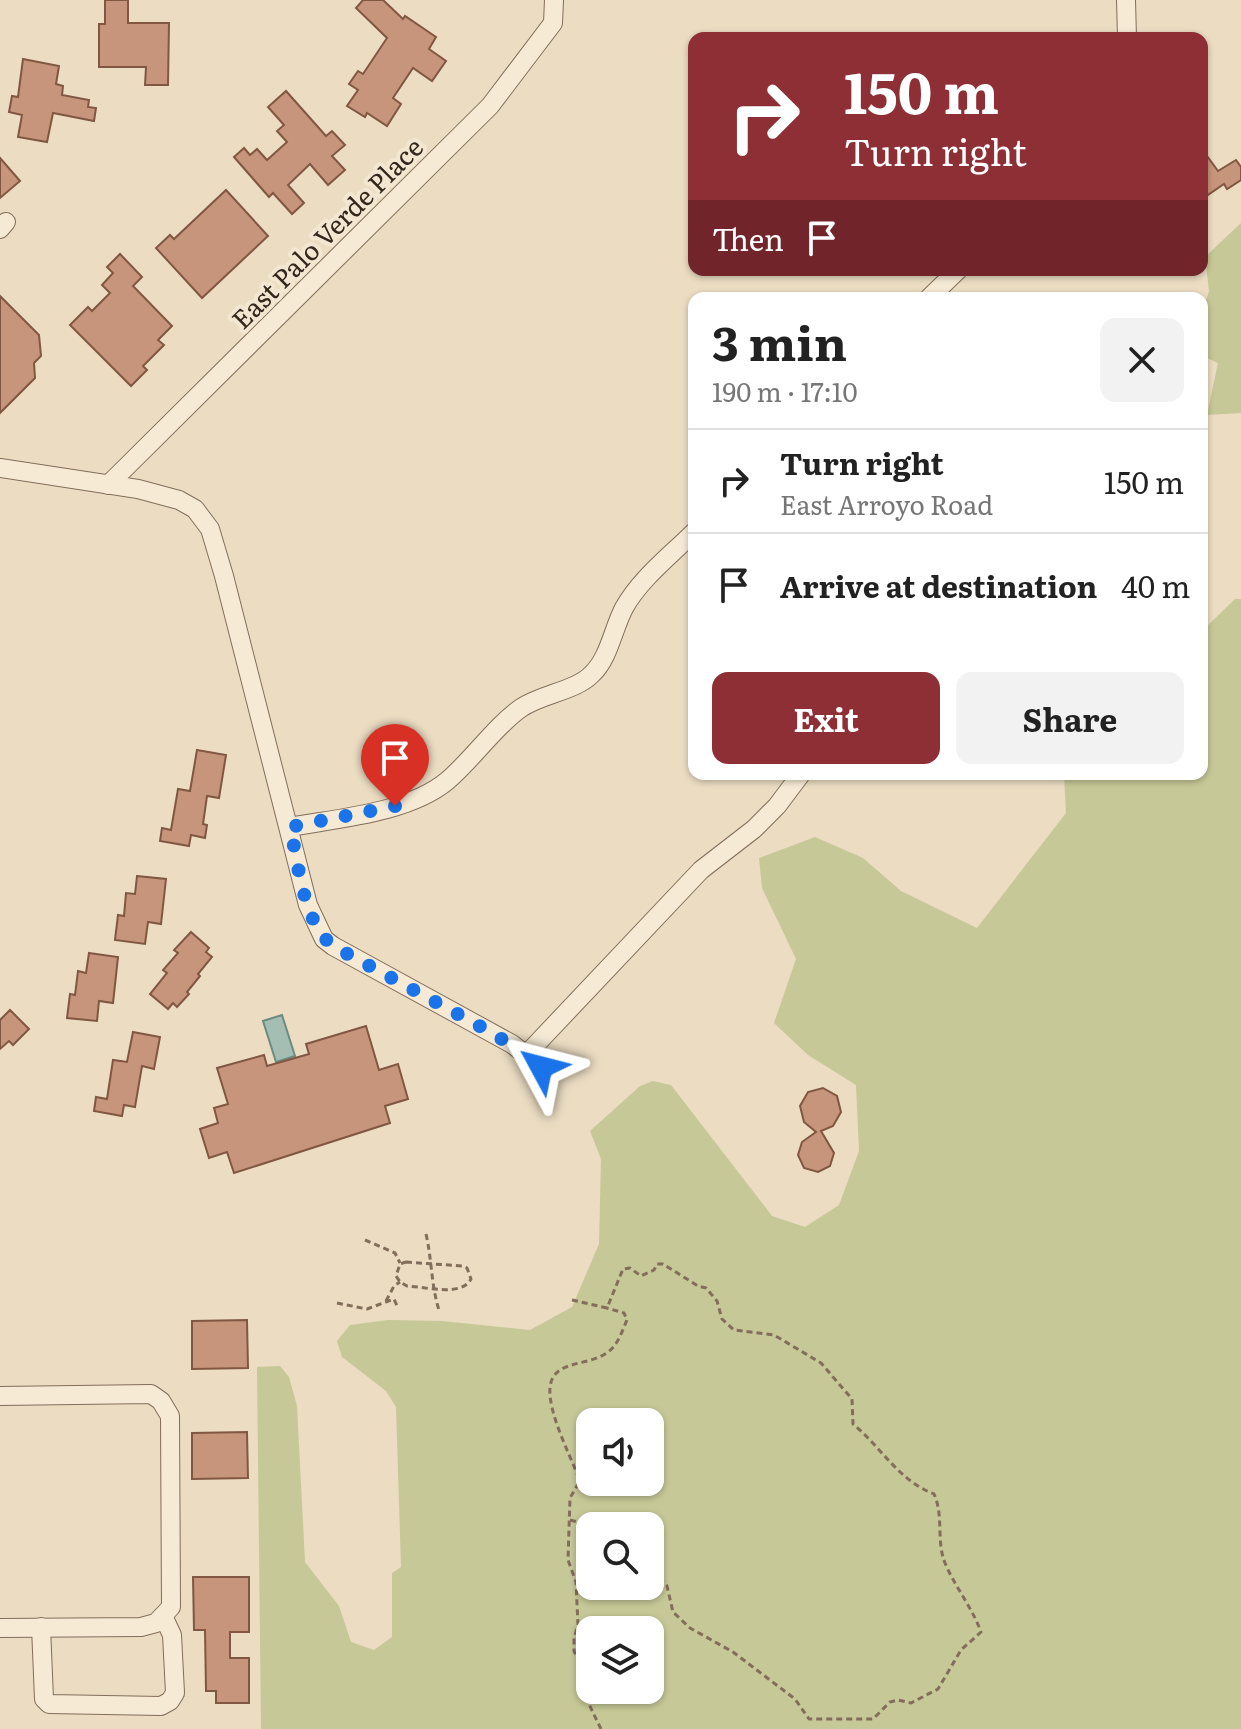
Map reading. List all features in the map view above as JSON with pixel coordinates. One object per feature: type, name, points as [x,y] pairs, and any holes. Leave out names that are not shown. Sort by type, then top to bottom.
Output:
[{"type":"street","name":"East Palo Verde Place","points":[[108,485],[490,106],[553,23],[554,0]]},
{"type":"street","points":[[1126,0],[1127,32]]},
{"type":"street","points":[[935,292],[952,276]]},
{"type":"street","points":[[0,468],[169,496],[195,509],[210,529],[308,905],[324,939],[496,1035],[541,1067]]},
{"type":"street","points":[[290,827],[395,806],[420,799],[434,791],[477,754],[517,710],[579,683],[592,674],[636,589],[688,538]]},
{"type":"street","points":[[526,1055],[701,870],[754,829],[796,780]]},
{"type":"street","points":[[0,1396],[151,1394],[161,1401],[170,1416],[171,1607],[164,1618],[141,1627],[0,1628]]},
{"type":"street","points":[[41,1627],[44,1699],[49,1704],[161,1706],[170,1701],[175,1693],[172,1635],[164,1618]]},
{"type":"path","points":[[426,1234],[433,1264],[432,1287],[439,1310]]},
{"type":"path","points":[[365,1240],[395,1253],[400,1264],[396,1276],[407,1286],[460,1289],[471,1279],[467,1268],[462,1266],[400,1264]]},
{"type":"path","points":[[607,1308],[623,1269],[630,1268],[641,1276],[654,1270],[657,1264],[663,1264],[706,1288],[717,1301],[722,1319],[734,1330],[774,1335],[821,1363],[852,1399],[853,1424],[914,1486],[934,1494],[939,1506],[944,1562],[975,1614],[981,1632],[961,1650],[938,1689],[919,1700],[911,1703],[890,1702],[873,1719],[809,1719],[785,1691],[733,1652],[690,1628],[673,1612],[664,1583]]},
{"type":"path","points":[[386,1301],[394,1286],[400,1282]]},
{"type":"path","points":[[337,1303],[367,1309],[394,1299],[398,1308]]},
{"type":"path","points":[[572,1300],[624,1313],[627,1320],[612,1349],[585,1364],[564,1366],[554,1374],[549,1387],[553,1410],[578,1476],[578,1484],[570,1498],[568,1560],[576,1582],[578,1625],[574,1651],[581,1665],[585,1696],[601,1729]]},
{"type":"path","points":[[569,1520],[576,1522]]},
{"type":"green space","points":[[1241,223],[1241,413],[1208,415],[1218,363],[1208,359],[1208,254]]},
{"type":"green space","points":[[1235,599],[1241,599],[1241,1729],[261,1729],[257,1367],[280,1366],[289,1377],[297,1406],[305,1562],[339,1606],[351,1642],[374,1650],[392,1637],[392,1573],[401,1567],[396,1407],[386,1391],[342,1357],[337,1341],[350,1325],[388,1320],[442,1321],[530,1330],[572,1307],[599,1244],[601,1159],[590,1131],[640,1086],[653,1081],[671,1085],[772,1216],[805,1227],[839,1205],[859,1151],[856,1085],[808,1055],[774,1023],[796,959],[762,888],[759,858],[815,837],[863,858],[901,891],[977,928],[1066,813],[1064,780],[1208,780],[1208,625]]},
{"type":"shaded area","points":[[282,1015],[295,1056],[276,1062],[263,1021]]},
{"type":"building","points":[[105,0],[128,0],[128,23],[169,23],[168,85],[145,85],[146,67],[99,67],[99,24],[105,24]]},
{"type":"building","points":[[363,0],[383,0],[403,19],[405,16],[436,37],[429,49],[446,61],[432,81],[413,68],[393,98],[401,104],[387,126],[367,113],[365,117],[347,106],[358,90],[349,84],[358,71],[363,74],[387,38],[356,8]]},
{"type":"building","points":[[23,59],[59,66],[56,84],[63,86],[62,95],[89,100],[88,107],[96,108],[94,121],[53,113],[47,142],[18,137],[22,115],[9,112],[12,96],[18,97]]},
{"type":"building","points":[[286,91],[326,136],[332,131],[345,145],[332,156],[345,170],[328,185],[310,164],[288,185],[304,203],[292,214],[273,193],[269,197],[234,157],[244,148],[250,155],[257,149],[267,160],[287,142],[277,131],[284,125],[268,107]]},
{"type":"building","points":[[1208,157],[1218,171],[1236,160],[1241,167],[1241,180],[1227,189],[1224,184],[1208,195]]},
{"type":"building","points":[[0,158],[20,181],[0,198]]},
{"type":"building","points":[[226,190],[268,236],[202,298],[156,248],[170,235],[174,239]]},
{"type":"building","points":[[120,254],[142,277],[133,286],[172,326],[158,340],[164,345],[143,366],[147,370],[131,386],[70,325],[88,307],[92,311],[110,293],[102,285],[113,273],[107,267]]},
{"type":"building","points":[[0,296],[39,335],[41,356],[34,363],[35,378],[0,413]]},
{"type":"building","points":[[197,750],[226,755],[219,798],[207,796],[203,824],[207,825],[205,838],[191,835],[189,846],[160,841],[162,828],[171,830],[178,789],[190,791]]},
{"type":"building","points":[[137,876],[166,879],[161,924],[148,922],[145,944],[115,940],[118,915],[124,916],[126,893],[135,894]]},
{"type":"building","points":[[191,932],[209,948],[206,952],[212,957],[198,974],[200,976],[187,992],[189,994],[177,1007],[173,1003],[168,1009],[150,994],[167,973],[163,970],[178,953],[174,950]]},
{"type":"building","points":[[89,953],[118,957],[113,1003],[99,1001],[97,1021],[67,1018],[70,994],[75,995],[78,971],[86,973]]},
{"type":"building","points":[[10,1010],[29,1029],[13,1045],[9,1041],[0,1049],[0,1020]]},
{"type":"building","points":[[366,1026],[379,1070],[398,1064],[408,1099],[385,1106],[390,1123],[234,1173],[227,1152],[209,1158],[200,1129],[218,1123],[214,1108],[228,1104],[217,1068],[264,1055],[267,1066],[309,1054],[306,1044]]},
{"type":"building","points":[[133,1032],[160,1037],[154,1069],[142,1066],[135,1107],[124,1105],[122,1116],[94,1111],[96,1097],[107,1099],[113,1060],[127,1062]]},
{"type":"building","points":[[823,1088],[837,1096],[841,1112],[833,1126],[821,1131],[834,1153],[830,1166],[818,1172],[804,1168],[798,1155],[802,1142],[816,1132],[804,1122],[800,1106],[808,1092]]},
{"type":"building","points":[[247,1320],[248,1368],[192,1369],[192,1321]]},
{"type":"building","points":[[247,1432],[248,1478],[192,1479],[192,1433]]},
{"type":"building","points":[[193,1577],[249,1577],[249,1632],[230,1632],[230,1658],[249,1658],[249,1703],[216,1703],[216,1691],[206,1691],[205,1630],[194,1630]]},
{"type":"route","points":[[395,806],[290,827],[308,905],[318,929],[333,946],[512,1044],[541,1067]]}]
